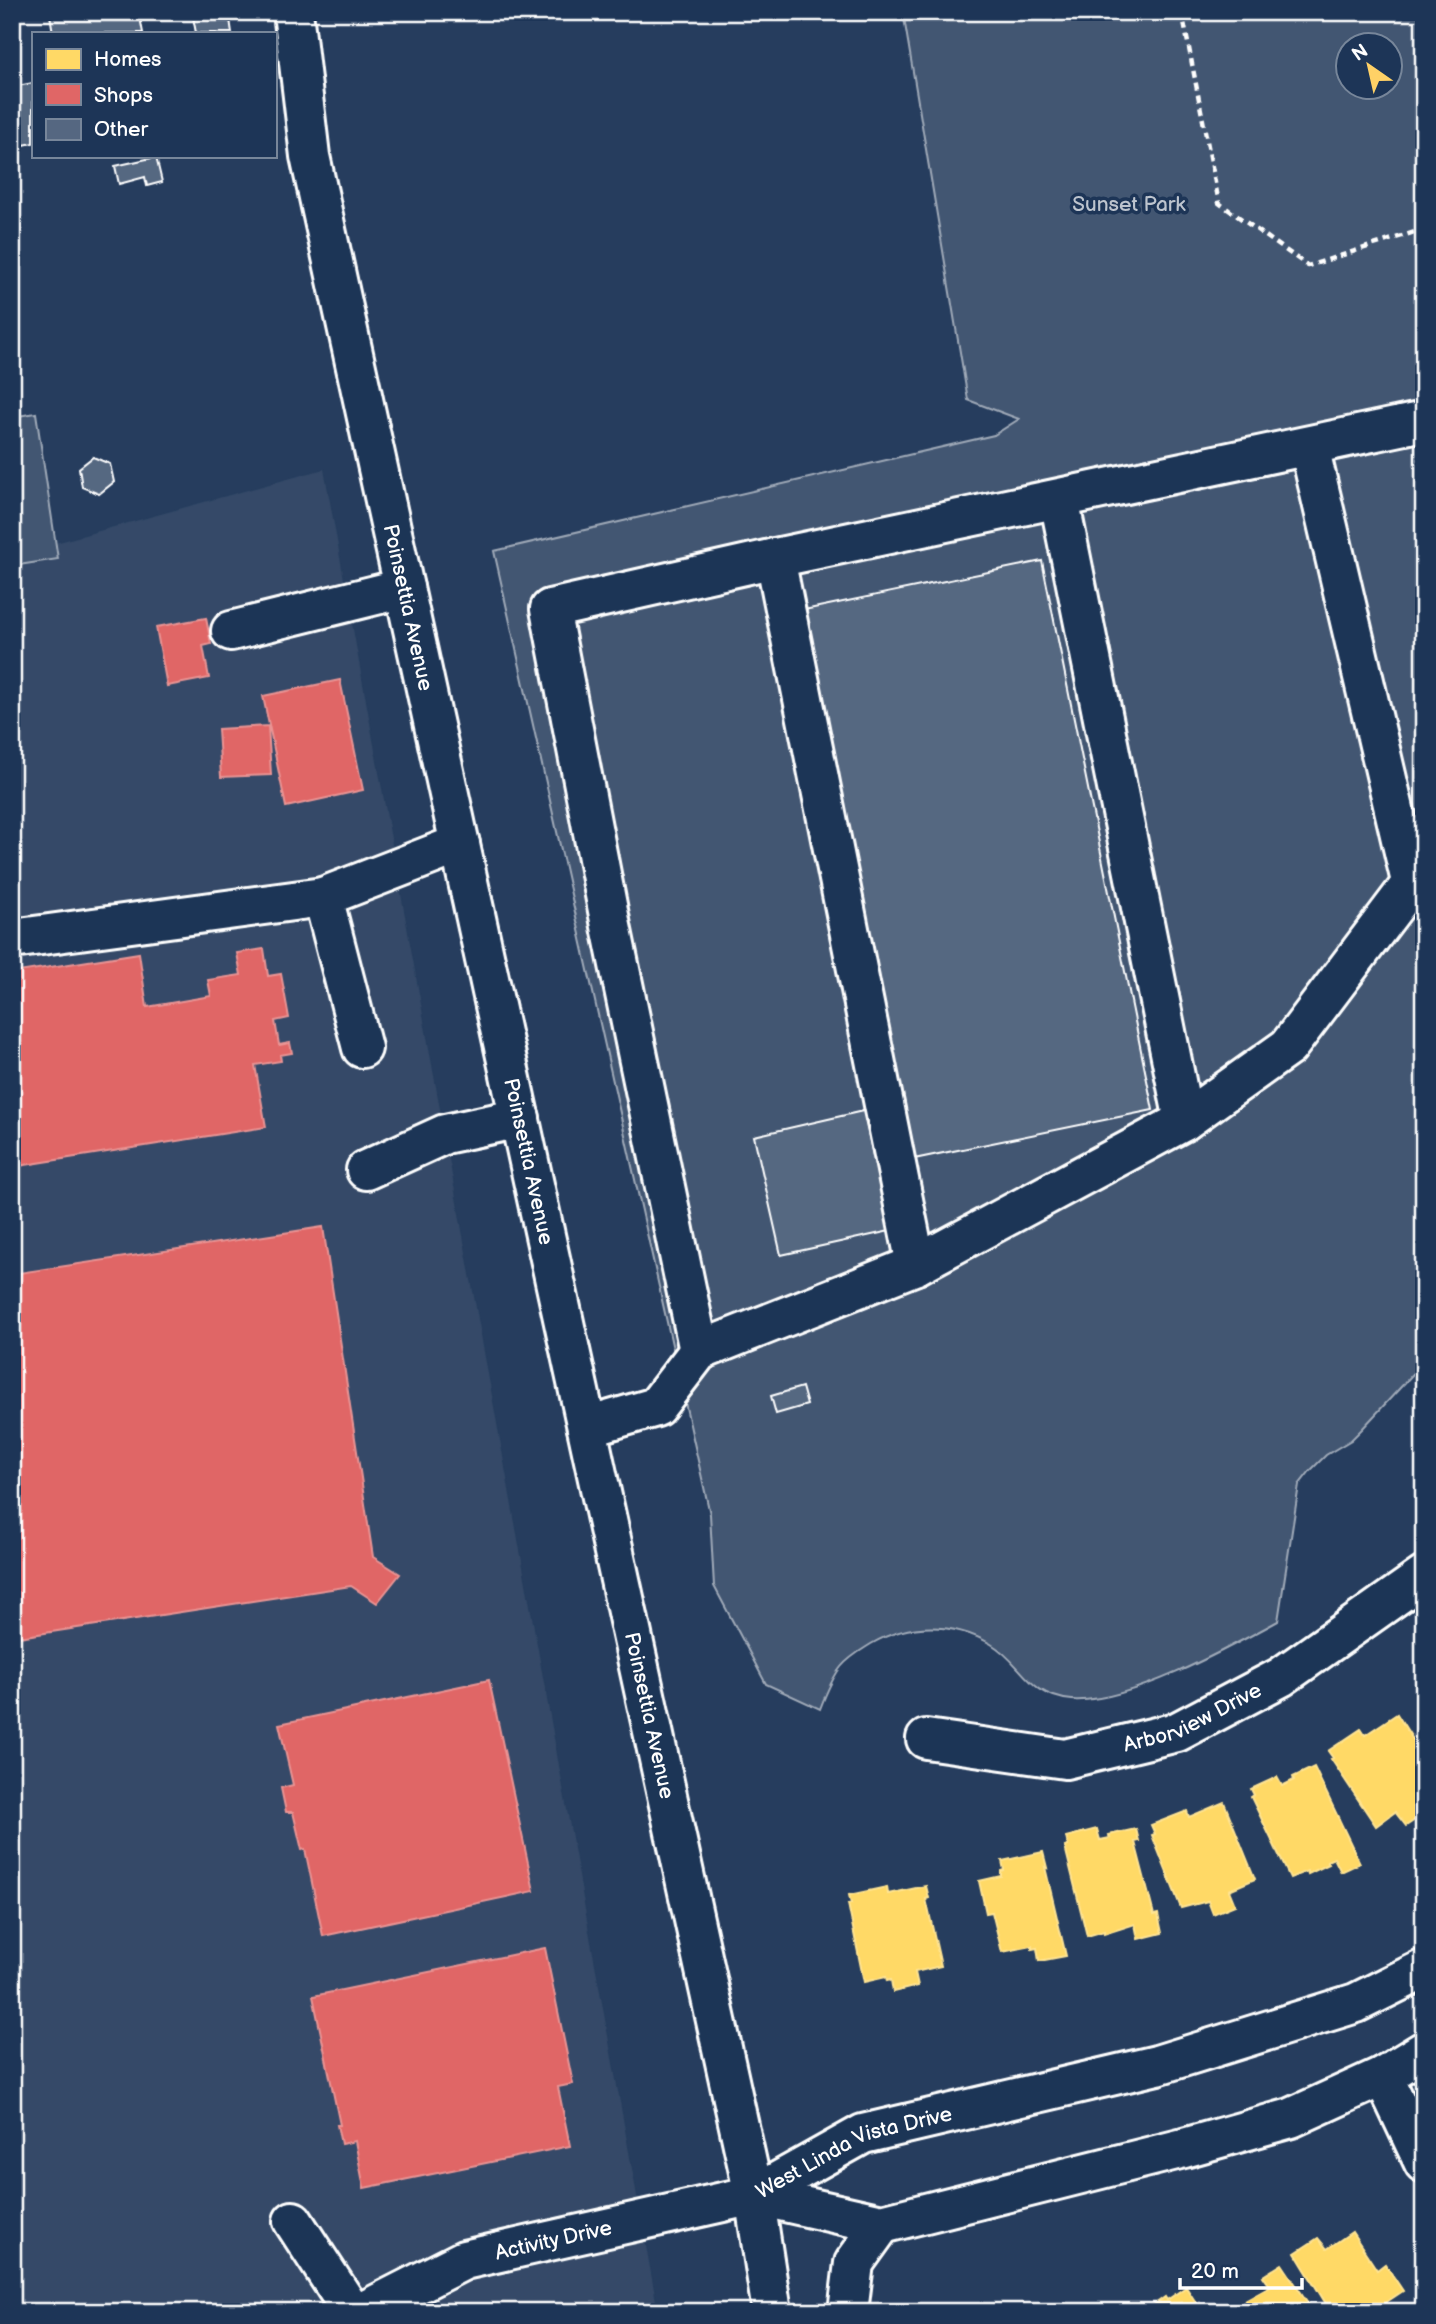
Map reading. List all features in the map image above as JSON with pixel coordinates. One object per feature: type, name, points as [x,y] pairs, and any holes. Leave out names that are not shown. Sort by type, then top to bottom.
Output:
[{"type":"main road","name":"Poinsettia Avenue","points":[[293,12],[310,156],[754,2194],[772,2312]]},
{"type":"main road","points":[[699,1351],[611,926],[550,609],[775,558],[1424,421]]},
{"type":"main road","points":[[587,1427],[656,1408],[699,1351],[916,1265],[1184,1121],[1288,1047],[1418,877],[1309,446]]},
{"type":"main road","points":[[1059,499],[1184,1121]]},
{"type":"main road","points":[[775,558],[916,1265]]},
{"type":"main road","points":[[232,631],[404,588]]},
{"type":"main road","points":[[12,939],[323,897],[460,844]]},
{"type":"main road","points":[[323,897],[362,1048]]},
{"type":"main road","points":[[366,1170],[445,1133],[520,1118]]},
{"type":"main road","name":"Arborview Drive","points":[[926,1739],[1065,1759],[1177,1732],[1280,1677],[1424,1576]]},
{"type":"main road","name":"West Linda Vista Drive","points":[[754,2194],[863,2134],[1157,2065],[1356,2003],[1424,1969]]},
{"type":"main road","name":"West Linda Vista Drive","points":[[754,2194],[882,2224],[1291,2118],[1383,2077],[1424,2051]]},
{"type":"main road","points":[[1383,2077],[1424,2163]]},
{"type":"main road","name":"Activity Drive","points":[[362,2312],[464,2260],[754,2194]]},
{"type":"main road","points":[[293,2221],[352,2312]]},
{"type":"main road","points":[[848,2312],[853,2263],[882,2224]]},
{"type":"path","points":[[1182,12],[1219,203],[1308,266],[1424,229]]},
{"type":"shaded area","points":[[324,469],[658,2312],[12,2312],[12,555]]},
{"type":"green space","name":"Sunset Park","points":[[903,12],[1424,12],[1424,1362],[1351,1440],[1326,1455],[1299,1485],[1278,1621],[1206,1659],[1148,1684],[1095,1699],[1072,1700],[1057,1697],[1035,1686],[1002,1652],[976,1637],[962,1632],[931,1628],[900,1632],[871,1644],[848,1660],[835,1676],[820,1709],[766,1684],[714,1586],[710,1514],[494,551],[994,435],[1019,419],[968,400]]},
{"type":"green space","points":[[36,413],[58,559],[12,566],[12,417]]},
{"type":"building: Homes","points":[[1397,1714],[1424,1757],[1424,1794],[1418,1798],[1424,1806],[1424,1814],[1406,1826],[1395,1812],[1376,1826],[1328,1751],[1361,1729],[1365,1735]]},
{"type":"building: Homes","points":[[1314,1767],[1360,1863],[1341,1872],[1334,1858],[1327,1861],[1329,1864],[1308,1874],[1307,1871],[1290,1878],[1251,1797],[1254,1795],[1251,1789],[1277,1777],[1282,1786],[1294,1780],[1293,1777]]},
{"type":"building: Homes","points":[[1224,1802],[1255,1879],[1229,1890],[1235,1905],[1213,1914],[1208,1901],[1181,1908],[1152,1835],[1155,1834],[1151,1825],[1187,1811],[1189,1817]]},
{"type":"building: Homes","points":[[1097,1829],[1100,1840],[1110,1838],[1109,1835],[1136,1829],[1139,1841],[1135,1842],[1154,1915],[1158,1914],[1162,1933],[1138,1939],[1135,1924],[1104,1934],[1104,1931],[1087,1936],[1065,1847],[1068,1846],[1066,1837]]},
{"type":"building: Homes","points":[[1043,1852],[1066,1956],[1039,1961],[1037,1948],[1032,1949],[1032,1946],[1002,1952],[992,1912],[986,1913],[979,1881],[1001,1876],[1001,1871],[1004,1870],[1002,1861]]},
{"type":"building: Homes","points":[[926,1886],[929,1898],[926,1899],[941,1966],[915,1972],[918,1986],[893,1992],[891,1980],[887,1981],[886,1977],[864,1982],[848,1904],[851,1904],[849,1895],[887,1887],[888,1894]]},
{"type":"building: Homes","points":[[1352,2232],[1377,2270],[1385,2264],[1403,2291],[1382,2305],[1386,2312],[1331,2312],[1295,2253],[1318,2238],[1327,2249]]},
{"type":"building: Homes","points":[[1282,2264],[1314,2312],[1232,2312],[1247,2302],[1245,2300],[1270,2286],[1263,2276]]},
{"type":"building: Homes","points":[[1186,2287],[1202,2312],[1144,2312],[1165,2297],[1167,2300]]},
{"type":"building: Shops","points":[[206,618],[211,644],[203,646],[209,678],[167,686],[156,627]]},
{"type":"building: Shops","points":[[340,680],[363,790],[286,807],[263,696]]},
{"type":"building: Shops","points":[[268,726],[271,775],[221,777],[218,729]]},
{"type":"building: Shops","points":[[264,949],[268,976],[281,974],[289,1018],[275,1021],[279,1045],[290,1043],[292,1053],[280,1055],[281,1061],[255,1065],[266,1127],[12,1167],[12,973],[139,953],[147,1007],[211,996],[208,980],[241,975],[237,953]]},
{"type":"building: Shops","points":[[323,1227],[373,1557],[400,1574],[377,1603],[351,1586],[12,1638],[12,1274]]},
{"type":"building: Shops","points":[[489,1680],[534,1891],[323,1936],[305,1849],[302,1850],[293,1812],[286,1812],[281,1788],[293,1785],[279,1724]]},
{"type":"building: Shops","points":[[545,1948],[573,2084],[558,2087],[570,2146],[364,2188],[355,2141],[341,2144],[337,2125],[340,2125],[313,1996]]},
{"type":"building: Other","points":[[63,12],[139,12],[143,32],[53,32],[50,15]]},
{"type":"building: Other","points":[[192,12],[229,12],[232,32],[196,32]]},
{"type":"building: Other","points":[[32,83],[32,143],[19,146],[12,111],[12,87]]},
{"type":"building: Other","points":[[156,158],[162,182],[147,186],[145,177],[119,184],[115,166]]},
{"type":"building: Other","points":[[93,457],[110,464],[114,482],[99,494],[82,487],[79,468]]},
{"type":"building: Other","points":[[1042,561],[1153,1110],[914,1159],[804,610]]},
{"type":"building: Other","points":[[863,1111],[890,1231],[781,1255],[754,1136]]},
{"type":"building: Other","points":[[802,1387],[807,1405],[776,1414],[771,1396]]}]
